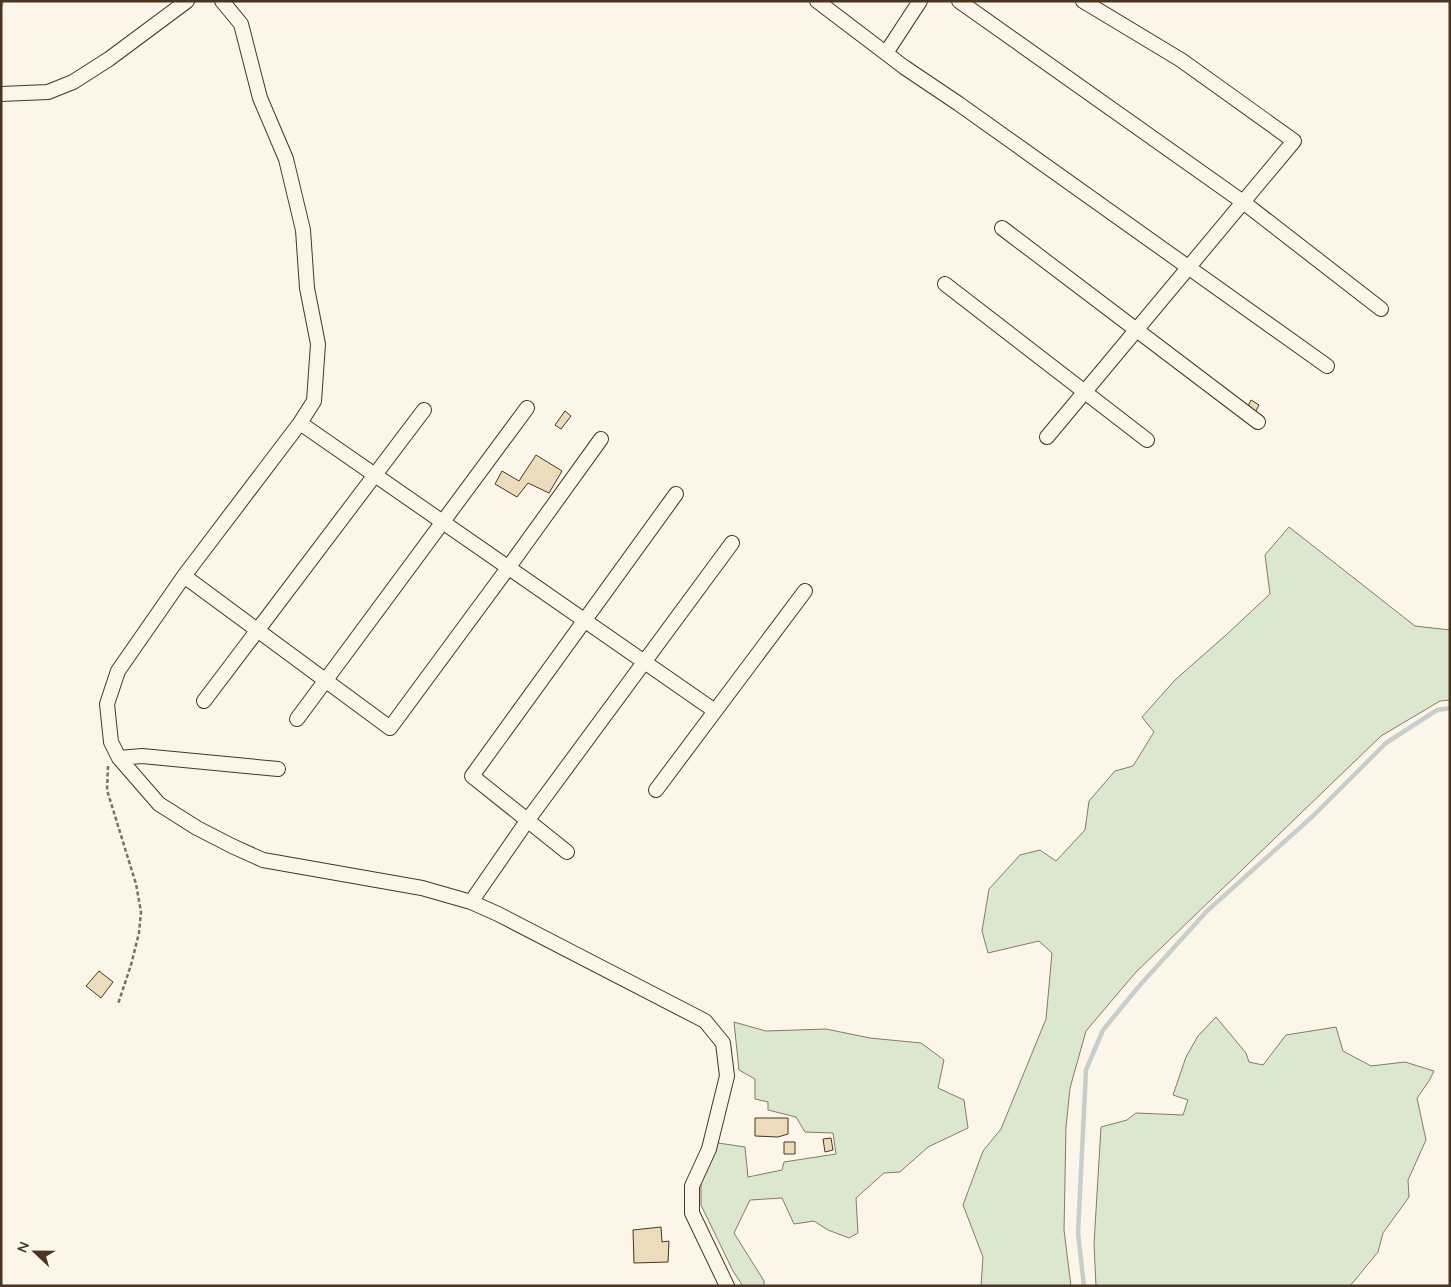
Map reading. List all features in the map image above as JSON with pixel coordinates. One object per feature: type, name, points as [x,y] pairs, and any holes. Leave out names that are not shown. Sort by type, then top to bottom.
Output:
[{"type":"street","points":[[1,94],[48,92],[73,82],[109,59],[187,1]]},
{"type":"street","points":[[222,1],[241,24],[260,98],[286,159],[303,230],[307,288],[318,344],[314,401],[300,423],[184,576],[118,671],[106,704],[111,742],[119,758],[159,804],[197,828],[232,846],[263,860],[422,888],[471,902],[498,914],[705,1021],[723,1043],[727,1076],[709,1150],[692,1186],[692,1213],[728,1286]]},
{"type":"street","points":[[817,1],[904,67],[960,104],[1327,366]]},
{"type":"street","points":[[886,53],[920,1]]},
{"type":"street","points":[[959,1],[1244,202],[1381,309]]},
{"type":"street","points":[[1047,437],[1294,141],[1181,60],[1083,1]]},
{"type":"street","points":[[1002,228],[1258,422]]},
{"type":"street","points":[[945,284],[1148,440]]},
{"type":"street","points":[[297,719],[527,408]]},
{"type":"street","points":[[204,701],[424,410]]},
{"type":"street","points":[[300,423],[715,712]]},
{"type":"street","points":[[184,576],[390,728],[602,439]]},
{"type":"street","points":[[567,852],[472,776],[676,494]]},
{"type":"street","points":[[471,902],[527,821],[732,544]]},
{"type":"street","points":[[656,790],[805,591]]},
{"type":"street","points":[[119,758],[142,756],[278,769]]},
{"type":"path","points":[[111,742],[107,790],[136,884],[141,912],[139,933],[118,1004]]},
{"type":"green space","points":[[1289,527],[1415,626],[1450,630],[1450,700],[1440,701],[1381,736],[1136,972],[1086,1031],[1070,1088],[1066,1127],[1064,1230],[1071,1286],[981,1286],[983,1257],[963,1205],[983,1151],[1001,1129],[1046,1019],[1052,953],[1039,941],[988,953],[982,931],[989,889],[1020,855],[1040,850],[1056,861],[1085,830],[1089,801],[1115,771],[1133,766],[1154,732],[1142,717],[1175,680],[1270,594],[1265,555]]},
{"type":"green space","points":[[1216,1017],[1246,1053],[1249,1062],[1263,1065],[1286,1035],[1336,1027],[1343,1051],[1371,1066],[1405,1062],[1434,1071],[1417,1098],[1426,1140],[1408,1180],[1409,1197],[1383,1233],[1378,1252],[1350,1286],[1096,1286],[1094,1244],[1101,1127],[1127,1120],[1136,1113],[1183,1115],[1188,1100],[1173,1095],[1186,1057],[1198,1036]]},
{"type":"green space","points":[[734,1022],[766,1031],[826,1029],[870,1038],[921,1043],[944,1060],[938,1088],[964,1100],[968,1128],[928,1147],[900,1172],[884,1173],[856,1198],[858,1233],[849,1238],[828,1230],[814,1221],[794,1224],[782,1198],[750,1200],[734,1233],[764,1281],[764,1286],[743,1286],[733,1271],[701,1205],[701,1177],[718,1143],[745,1147],[748,1177],[782,1170],[784,1162],[836,1154],[833,1133],[805,1132],[796,1117],[768,1110],[768,1102],[755,1099],[755,1079],[739,1070]]},
{"type":"building","points":[[1251,400],[1259,405],[1255,413],[1247,408]]},
{"type":"building","points":[[565,411],[571,416],[561,429],[555,425]]},
{"type":"building","points":[[536,455],[562,471],[549,493],[528,483],[517,497],[495,484],[502,471],[519,481]]},
{"type":"building","points":[[99,971],[113,982],[101,998],[86,986]]},
{"type":"building","points":[[755,1118],[788,1118],[788,1134],[778,1137],[755,1136]]},
{"type":"building","points":[[831,1138],[833,1150],[825,1152],[823,1139]]},
{"type":"building","points":[[784,1142],[795,1142],[795,1154],[784,1154]]},
{"type":"building","points":[[661,1227],[662,1242],[669,1241],[668,1262],[634,1263],[633,1230]]},
{"type":"waterway","points":[[1,5],[3,1]]},
{"type":"waterway","points":[[1084,1286],[1078,1233],[1086,1070],[1103,1030],[1140,985],[1207,911],[1313,816],[1386,743],[1437,710],[1450,708]]}]
